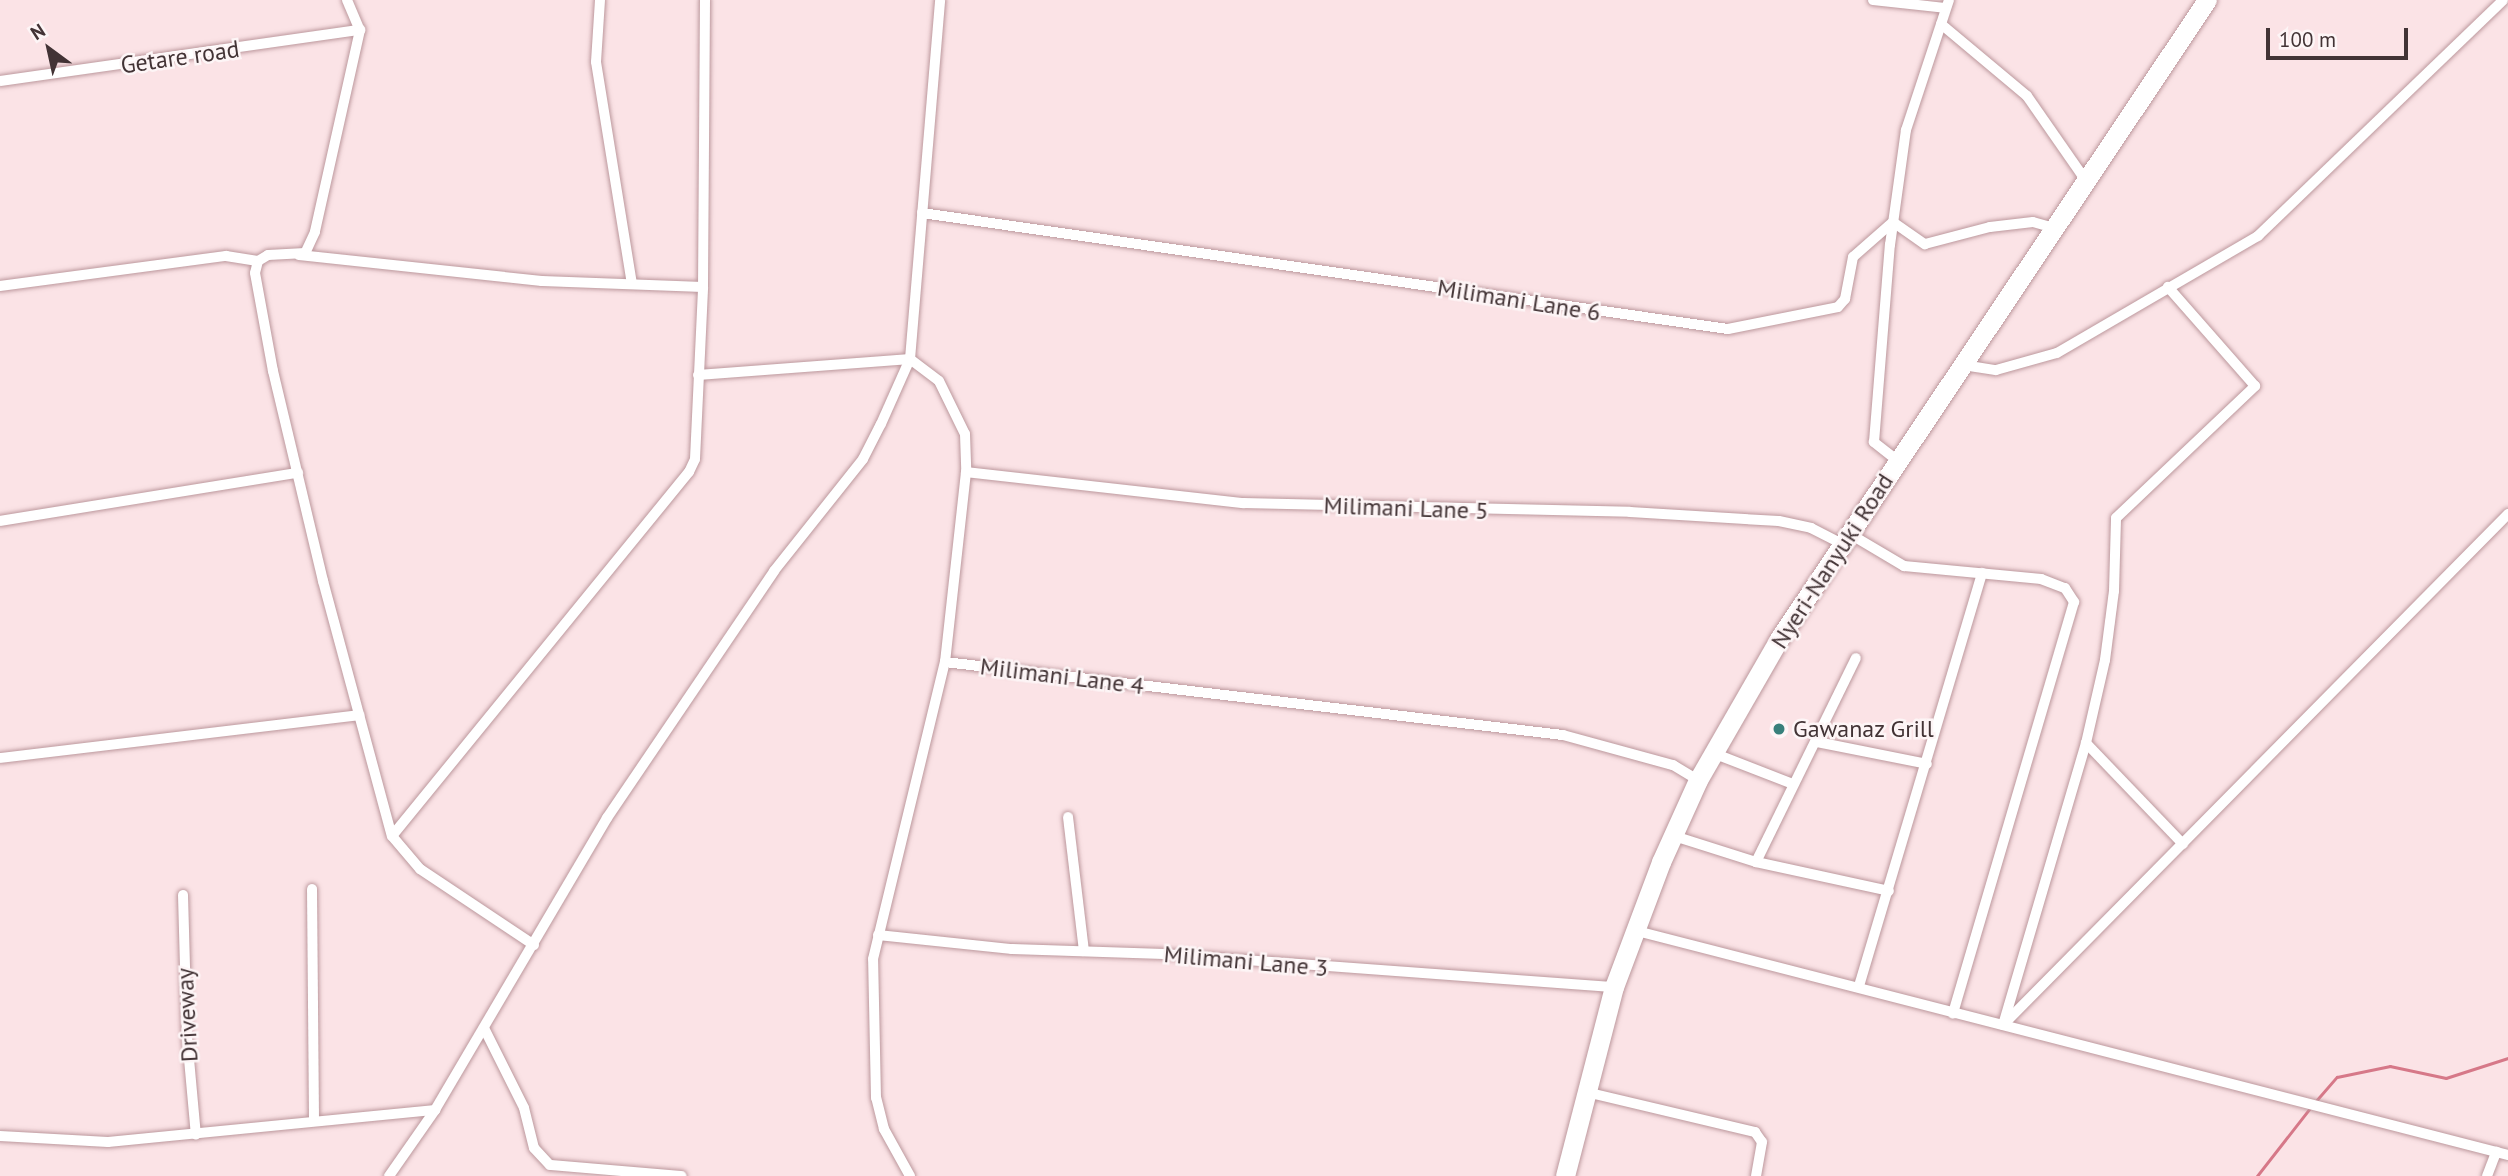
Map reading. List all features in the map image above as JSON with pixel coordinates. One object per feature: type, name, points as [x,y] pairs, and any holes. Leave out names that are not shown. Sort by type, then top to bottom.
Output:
[{"type":"highway","name":"Nyeri-Nanyuki Road","points":[[1565,1176],[1614,987],[1633,930],[1698,780],[1779,639],[2207,0]]},
{"type":"street","points":[[299,255],[305,253],[315,232],[360,30],[347,0]]},
{"type":"street","points":[[600,0],[596,62],[632,284]]},
{"type":"street","points":[[391,836],[689,472],[697,451],[703,286],[705,0]]},
{"type":"street","points":[[388,1176],[435,1110],[607,818],[774,570],[863,459],[910,359],[940,0]]},
{"type":"street","points":[[1873,0],[1947,4],[1906,130],[1893,222],[1874,436],[1880,450],[1898,461]]},
{"type":"street","points":[[1963,365],[1996,370],[2057,353],[2275,223],[2503,0]]},
{"type":"street","points":[[1941,24],[2027,96],[2086,181]]},
{"type":"street","name":"Getare road","points":[[0,81],[360,30]]},
{"type":"street","name":"Milimani Lane 6","points":[[922,213],[1728,329],[1838,307],[1845,299],[1853,257],[1893,222]]},
{"type":"street","points":[[1893,222],[1925,244],[1990,227],[2033,222],[2054,228]]},
{"type":"street","points":[[0,286],[226,256],[258,261],[268,255],[299,255],[542,281],[703,286]]},
{"type":"street","points":[[258,261],[255,273],[273,372],[391,836],[420,869],[534,945]]},
{"type":"street","points":[[2003,1025],[2086,743],[2105,660],[2116,518],[2255,386],[2168,287]]},
{"type":"street","points":[[698,375],[910,359],[939,381],[954,404],[965,434],[966,472],[945,662]]},
{"type":"street","name":"Milimani Lane 5","points":[[966,472],[1243,503],[1630,512],[1779,521],[1846,539],[1904,566],[1982,573],[2057,584],[2071,594],[2074,602],[1953,1014]]},
{"type":"street","points":[[0,521],[298,473]]},
{"type":"street","points":[[2003,1025],[2508,514]]},
{"type":"street","points":[[1859,986],[1982,573]]},
{"type":"street","points":[[1756,862],[1856,658]]},
{"type":"street","name":"Milimani Lane 4","points":[[910,1176],[884,1129],[872,1076],[873,959],[945,662],[1563,735],[1673,765],[1698,780]]},
{"type":"street","points":[[0,758],[359,715]]},
{"type":"street","points":[[1817,742],[1927,764]]},
{"type":"street","points":[[2086,743],[2183,844]]},
{"type":"street","points":[[1713,753],[1793,784]]},
{"type":"street","points":[[1068,817],[1084,951]]},
{"type":"street","points":[[1674,836],[1756,862],[1889,891]]},
{"type":"street","points":[[312,890],[314,1120]]},
{"type":"street","name":"Driveway","points":[[183,895],[187,1037],[196,1135]]},
{"type":"street","points":[[1633,930],[2508,1155]]},
{"type":"street","name":"Milimani Lane 3","points":[[878,934],[1012,949],[1084,951],[1614,987]]},
{"type":"street","points":[[484,1028],[524,1108],[534,1148],[551,1165],[682,1176]]},
{"type":"street","points":[[1586,1092],[1755,1132],[1762,1142],[1756,1176]]},
{"type":"street","points":[[0,1136],[90,1143],[196,1135],[314,1120],[435,1110]]},
{"type":"street","points":[[2487,1176],[2496,1152]]},
{"type":"waterway","points":[[2315,1102],[2337,1077],[2390,1066],[2446,1078],[2508,1058]]},
{"type":"waterway","points":[[2257,1176],[2311,1107]]},
{"type":"place","name":"Gawanaz Grill","points":[[1779,729]]}]
